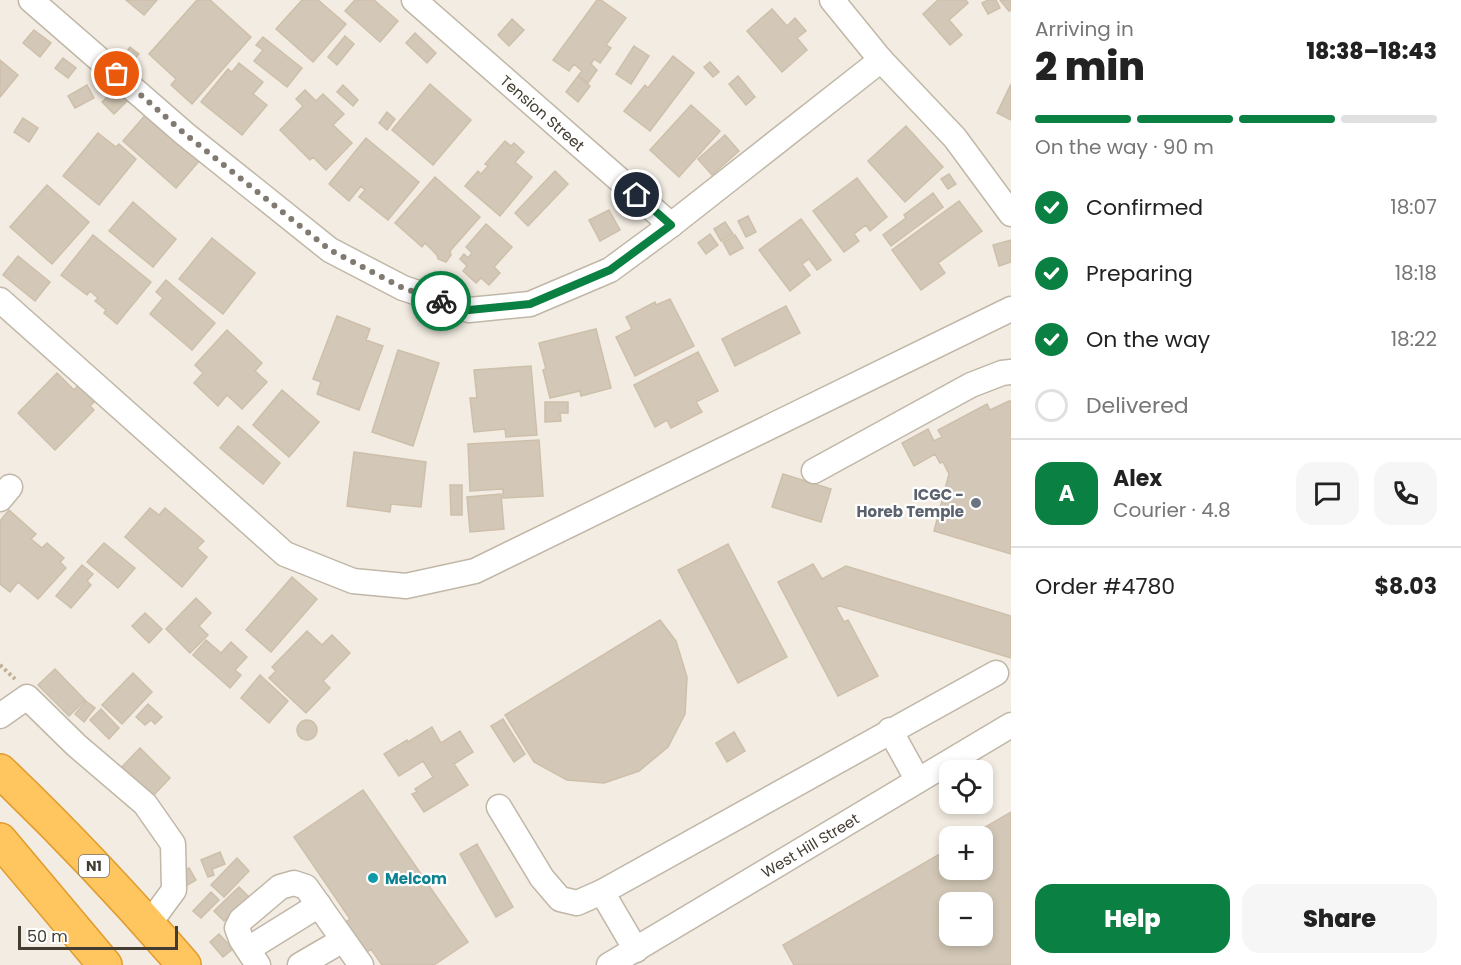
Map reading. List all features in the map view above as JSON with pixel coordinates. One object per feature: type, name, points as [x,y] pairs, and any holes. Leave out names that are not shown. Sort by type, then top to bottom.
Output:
[{"type":"highway","name":"N1","points":[[0,771],[48,817],[149,924],[184,965]]},
{"type":"highway","points":[[0,840],[105,965]]},
{"type":"street","points":[[31,0],[185,134],[330,250],[403,288],[469,310],[530,304],[610,270],[881,60]]},
{"type":"street","name":"Tension Street","points":[[414,0],[671,225]]},
{"type":"street","points":[[832,0],[881,60],[955,138],[1011,214]]},
{"type":"street","points":[[5,313],[285,554],[353,581],[406,586],[475,571],[1011,309]]},
{"type":"street","points":[[814,471],[971,385],[1002,373],[1011,372]]},
{"type":"street","points":[[499,807],[542,878],[560,899],[577,903],[602,892],[996,673]]},
{"type":"street","points":[[0,716],[27,697],[76,745],[145,804],[173,844],[174,890],[149,924]]},
{"type":"street","name":"West Hill Street","points":[[609,965],[1011,724]]},
{"type":"street","points":[[890,730],[917,779]]},
{"type":"street","points":[[319,905],[253,957],[237,928],[241,920],[280,887],[294,883],[306,887],[319,905],[344,940],[361,965]]},
{"type":"street","points":[[602,892],[636,950]]},
{"type":"street","points":[[300,965],[344,940]]},
{"type":"building","points":[[126,0],[157,0],[144,15]]},
{"type":"building","points":[[197,0],[210,0],[251,37],[192,104],[171,85],[176,79],[149,54]]},
{"type":"building","points":[[302,0],[318,0],[346,24],[313,62],[276,29]]},
{"type":"building","points":[[355,0],[374,0],[398,21],[380,42],[345,11]]},
{"type":"building","points":[[597,0],[601,0],[626,18],[606,45],[611,48],[600,63],[594,59],[591,64],[597,70],[588,83],[578,76],[582,71],[574,64],[569,71],[553,60]]},
{"type":"building","points":[[938,0],[966,0],[968,3],[949,20],[962,35],[950,45],[923,14]]},
{"type":"building","points":[[996,0],[1000,8],[988,14],[982,3]]},
{"type":"building","points":[[1000,0],[1011,0],[1011,10],[1009,11]]},
{"type":"building","points":[[772,9],[787,26],[795,18],[806,31],[797,38],[807,50],[782,72],[747,31]]},
{"type":"building","points":[[512,19],[524,30],[509,46],[498,35]]},
{"type":"building","points":[[34,30],[51,43],[40,57],[23,43]]},
{"type":"building","points":[[415,33],[436,53],[427,63],[406,43]]},
{"type":"building","points":[[345,36],[354,44],[337,65],[328,57]]},
{"type":"building","points":[[263,37],[302,68],[287,87],[254,61],[263,50],[256,45]]},
{"type":"building","points":[[634,46],[649,56],[631,84],[616,74]]},
{"type":"building","points":[[130,47],[139,54],[132,61],[124,55]]},
{"type":"building","points":[[673,56],[694,73],[650,131],[624,111],[645,85],[648,88]]},
{"type":"building","points":[[63,58],[76,68],[68,78],[55,68]]},
{"type":"building","points":[[0,60],[18,75],[0,97]]},
{"type":"building","points":[[710,62],[719,72],[713,77],[704,67]]},
{"type":"building","points":[[239,63],[263,82],[253,94],[267,105],[242,135],[201,102],[228,69],[232,72]]},
{"type":"building","points":[[578,76],[590,86],[578,102],[566,92]]},
{"type":"building","points":[[738,76],[755,97],[746,105],[729,84]]},
{"type":"building","points":[[430,84],[471,120],[433,165],[392,130]]},
{"type":"building","points":[[1011,84],[1011,120],[997,113]]},
{"type":"building","points":[[87,85],[94,98],[75,108],[68,96]]},
{"type":"building","points":[[343,85],[358,100],[353,106],[337,92]]},
{"type":"building","points":[[118,87],[130,98],[114,114],[102,102]]},
{"type":"building","points":[[305,90],[316,101],[323,94],[344,114],[333,125],[352,143],[326,170],[313,157],[310,160],[280,130],[303,106],[296,99]]},
{"type":"building","points":[[691,105],[720,131],[679,177],[650,150]]},
{"type":"building","points":[[387,112],[395,119],[387,130],[379,123]]},
{"type":"building","points":[[147,113],[200,160],[176,188],[123,141]]},
{"type":"building","points":[[23,118],[38,128],[29,142],[14,132]]},
{"type":"building","points":[[906,126],[943,167],[905,202],[868,161]]},
{"type":"building","points":[[98,133],[116,147],[119,144],[136,159],[99,205],[63,176]]},
{"type":"building","points":[[725,135],[739,151],[712,175],[698,159]]},
{"type":"building","points":[[366,138],[419,182],[388,220],[359,197],[365,190],[361,186],[349,201],[329,184]]},
{"type":"building","points":[[505,141],[511,146],[514,143],[524,152],[515,162],[532,177],[500,216],[465,186],[478,171],[481,174],[488,166],[485,164]]},
{"type":"building","points":[[555,171],[568,184],[528,226],[515,213]]},
{"type":"building","points":[[949,174],[956,184],[948,189],[941,179]]},
{"type":"building","points":[[435,177],[480,217],[450,251],[451,255],[446,262],[438,259],[425,243],[422,247],[395,223]]},
{"type":"building","points":[[857,178],[887,217],[870,231],[866,225],[854,234],[859,241],[844,252],[813,211]]},
{"type":"building","points":[[47,185],[89,222],[52,264],[10,227]]},
{"type":"building","points":[[933,193],[943,207],[891,246],[883,235],[906,218],[904,215]]},
{"type":"building","points":[[959,201],[982,231],[938,263],[945,273],[921,290],[892,250]]},
{"type":"building","points":[[133,202],[176,239],[153,267],[109,231]]},
{"type":"building","points":[[609,210],[620,230],[600,241],[589,220]]},
{"type":"building","points":[[748,216],[756,232],[746,237],[738,221]]},
{"type":"building","points":[[801,219],[831,260],[817,270],[809,259],[802,264],[810,275],[790,291],[759,250]]},
{"type":"building","points":[[725,222],[733,234],[721,241],[714,229]]},
{"type":"building","points":[[486,224],[512,247],[494,267],[500,273],[489,285],[481,278],[476,283],[463,271],[467,266],[460,259],[464,254],[468,258],[472,253],[466,247]]},
{"type":"building","points":[[710,234],[718,245],[706,254],[698,243]]},
{"type":"building","points":[[93,235],[151,282],[117,324],[104,313],[106,310],[95,301],[98,298],[90,291],[87,295],[61,275]]},
{"type":"building","points":[[735,235],[743,248],[730,255],[723,242]]},
{"type":"building","points":[[212,238],[255,273],[223,314],[179,279]]},
{"type":"building","points":[[1011,240],[1011,262],[999,266],[993,245]]},
{"type":"building","points":[[18,256],[50,282],[35,301],[3,275]]},
{"type":"building","points":[[166,280],[215,323],[192,350],[150,314],[163,298],[156,292]]},
{"type":"building","points":[[670,299],[694,346],[635,376],[616,337],[632,329],[626,317],[655,302],[656,305]]},
{"type":"building","points":[[786,306],[800,333],[735,366],[722,339]]},
{"type":"building","points":[[337,316],[370,329],[366,340],[383,346],[359,410],[317,394],[321,382],[313,379]]},
{"type":"building","points":[[596,329],[611,388],[581,396],[580,391],[550,398],[539,343]]},
{"type":"building","points":[[227,330],[262,363],[255,371],[267,382],[242,409],[227,395],[218,406],[194,383],[203,373],[195,365]]},
{"type":"building","points":[[398,350],[439,363],[413,446],[372,432]]},
{"type":"building","points":[[698,352],[718,391],[696,402],[702,412],[671,428],[667,420],[655,427],[634,385]]},
{"type":"building","points":[[531,366],[537,435],[506,437],[505,429],[474,432],[470,398],[477,398],[474,370]]},
{"type":"building","points":[[57,373],[74,390],[83,380],[100,396],[90,406],[94,410],[55,450],[18,413]]},
{"type":"building","points":[[282,390],[319,422],[289,457],[253,425]]},
{"type":"building","name":"ICGC - Horeb Temple","points":[[1011,401],[1011,554],[934,531],[949,474],[943,462],[940,463],[935,454],[914,466],[902,443],[928,429],[934,441],[942,437],[938,430],[987,404],[990,410]]},
{"type":"building","points":[[545,402],[568,402],[568,413],[560,413],[561,421],[545,422]]},
{"type":"building","points":[[238,426],[280,463],[263,484],[220,448]]},
{"type":"building","points":[[539,440],[543,496],[503,498],[503,489],[470,491],[468,444]]},
{"type":"building","points":[[354,452],[426,462],[421,507],[391,504],[390,512],[347,506]]},
{"type":"building","points":[[783,474],[831,489],[821,522],[772,507]]},
{"type":"building","points":[[450,485],[462,485],[462,515],[451,515]]},
{"type":"building","points":[[501,494],[504,529],[470,532],[467,497]]},
{"type":"building","points":[[150,508],[159,515],[165,508],[204,541],[197,548],[207,557],[182,587],[125,537]]},
{"type":"building","points":[[9,510],[36,534],[31,539],[42,548],[47,543],[64,558],[60,562],[66,568],[38,599],[18,582],[10,592],[0,584],[0,521]]},
{"type":"building","points":[[104,543],[135,568],[118,588],[87,562]]},
{"type":"building","points":[[728,544],[787,657],[738,683],[678,570]]},
{"type":"building","points":[[813,564],[822,579],[846,566],[1011,616],[1011,658],[840,606],[836,607],[844,622],[848,620],[878,676],[838,696],[778,582]]},
{"type":"building","points":[[82,565],[93,574],[87,581],[91,585],[71,608],[56,596]]},
{"type":"building","points":[[292,577],[317,599],[271,652],[246,630]]},
{"type":"building","points":[[196,598],[211,613],[199,626],[208,635],[190,653],[166,629]]},
{"type":"building","points":[[145,613],[162,629],[149,643],[132,626]]},
{"type":"building","points":[[660,620],[676,641],[687,677],[685,714],[668,747],[639,771],[604,783],[567,780],[534,762],[505,715]]},
{"type":"building","points":[[307,631],[322,645],[332,635],[350,653],[323,681],[330,688],[306,713],[269,678],[276,671],[272,667]]},
{"type":"building","points":[[206,640],[221,653],[231,642],[247,657],[235,670],[241,675],[230,688],[193,655]]},
{"type":"building","points":[[55,669],[85,700],[69,716],[38,685]]},
{"type":"building","points":[[133,673],[152,692],[122,724],[102,705]]},
{"type":"building","points":[[260,675],[288,701],[269,723],[241,698]]},
{"type":"building","points":[[86,701],[95,708],[84,722],[75,714]]},
{"type":"building","points":[[148,704],[162,717],[155,724],[151,720],[145,725],[136,717]]},
{"type":"building","points":[[101,709],[119,728],[109,739],[90,720]]},
{"type":"building","points":[[503,719],[525,754],[514,762],[491,726]]},
{"type":"building","points":[[307,720],[314,723],[317,730],[314,737],[307,740],[300,737],[297,730],[300,723]]},
{"type":"building","points":[[432,727],[441,743],[460,731],[473,752],[454,764],[468,785],[424,812],[412,794],[417,792],[415,789],[433,777],[423,761],[399,776],[384,754]]},
{"type":"building","points":[[734,732],[745,751],[727,762],[716,743]]},
{"type":"building","points":[[140,748],[170,778],[151,798],[117,772]]},
{"type":"building","name":"Melcom","points":[[363,790],[468,942],[434,965],[382,965],[371,949],[362,956],[341,925],[350,919],[294,837]]},
{"type":"building","points":[[1011,812],[1011,965],[794,965],[783,945],[939,854],[939,880],[993,880],[993,826],[987,826]]},
{"type":"building","points":[[477,844],[513,907],[496,917],[460,854]]},
{"type":"building","points":[[220,852],[225,864],[212,869],[214,875],[208,877],[201,860]]},
{"type":"building","points":[[237,858],[249,871],[224,897],[211,885]]},
{"type":"building","points":[[189,868],[196,880],[184,887],[177,875]]},
{"type":"building","points":[[239,887],[249,897],[224,921],[214,911]]},
{"type":"building","points":[[211,892],[219,900],[201,918],[193,911]]},
{"type":"building","points":[[219,934],[233,949],[223,957],[210,942]]},
{"type":"way so far","points":[[117,74],[185,134],[330,250],[403,288],[441,301]]},
{"type":"place","name":"ICGC - Horeb Temple","points":[[976,503]]},
{"type":"place","name":"Melcom","points":[[373,878]]},
{"type":"route","points":[[441,301],[469,310],[530,304],[610,270],[671,225],[637,195]]}]
